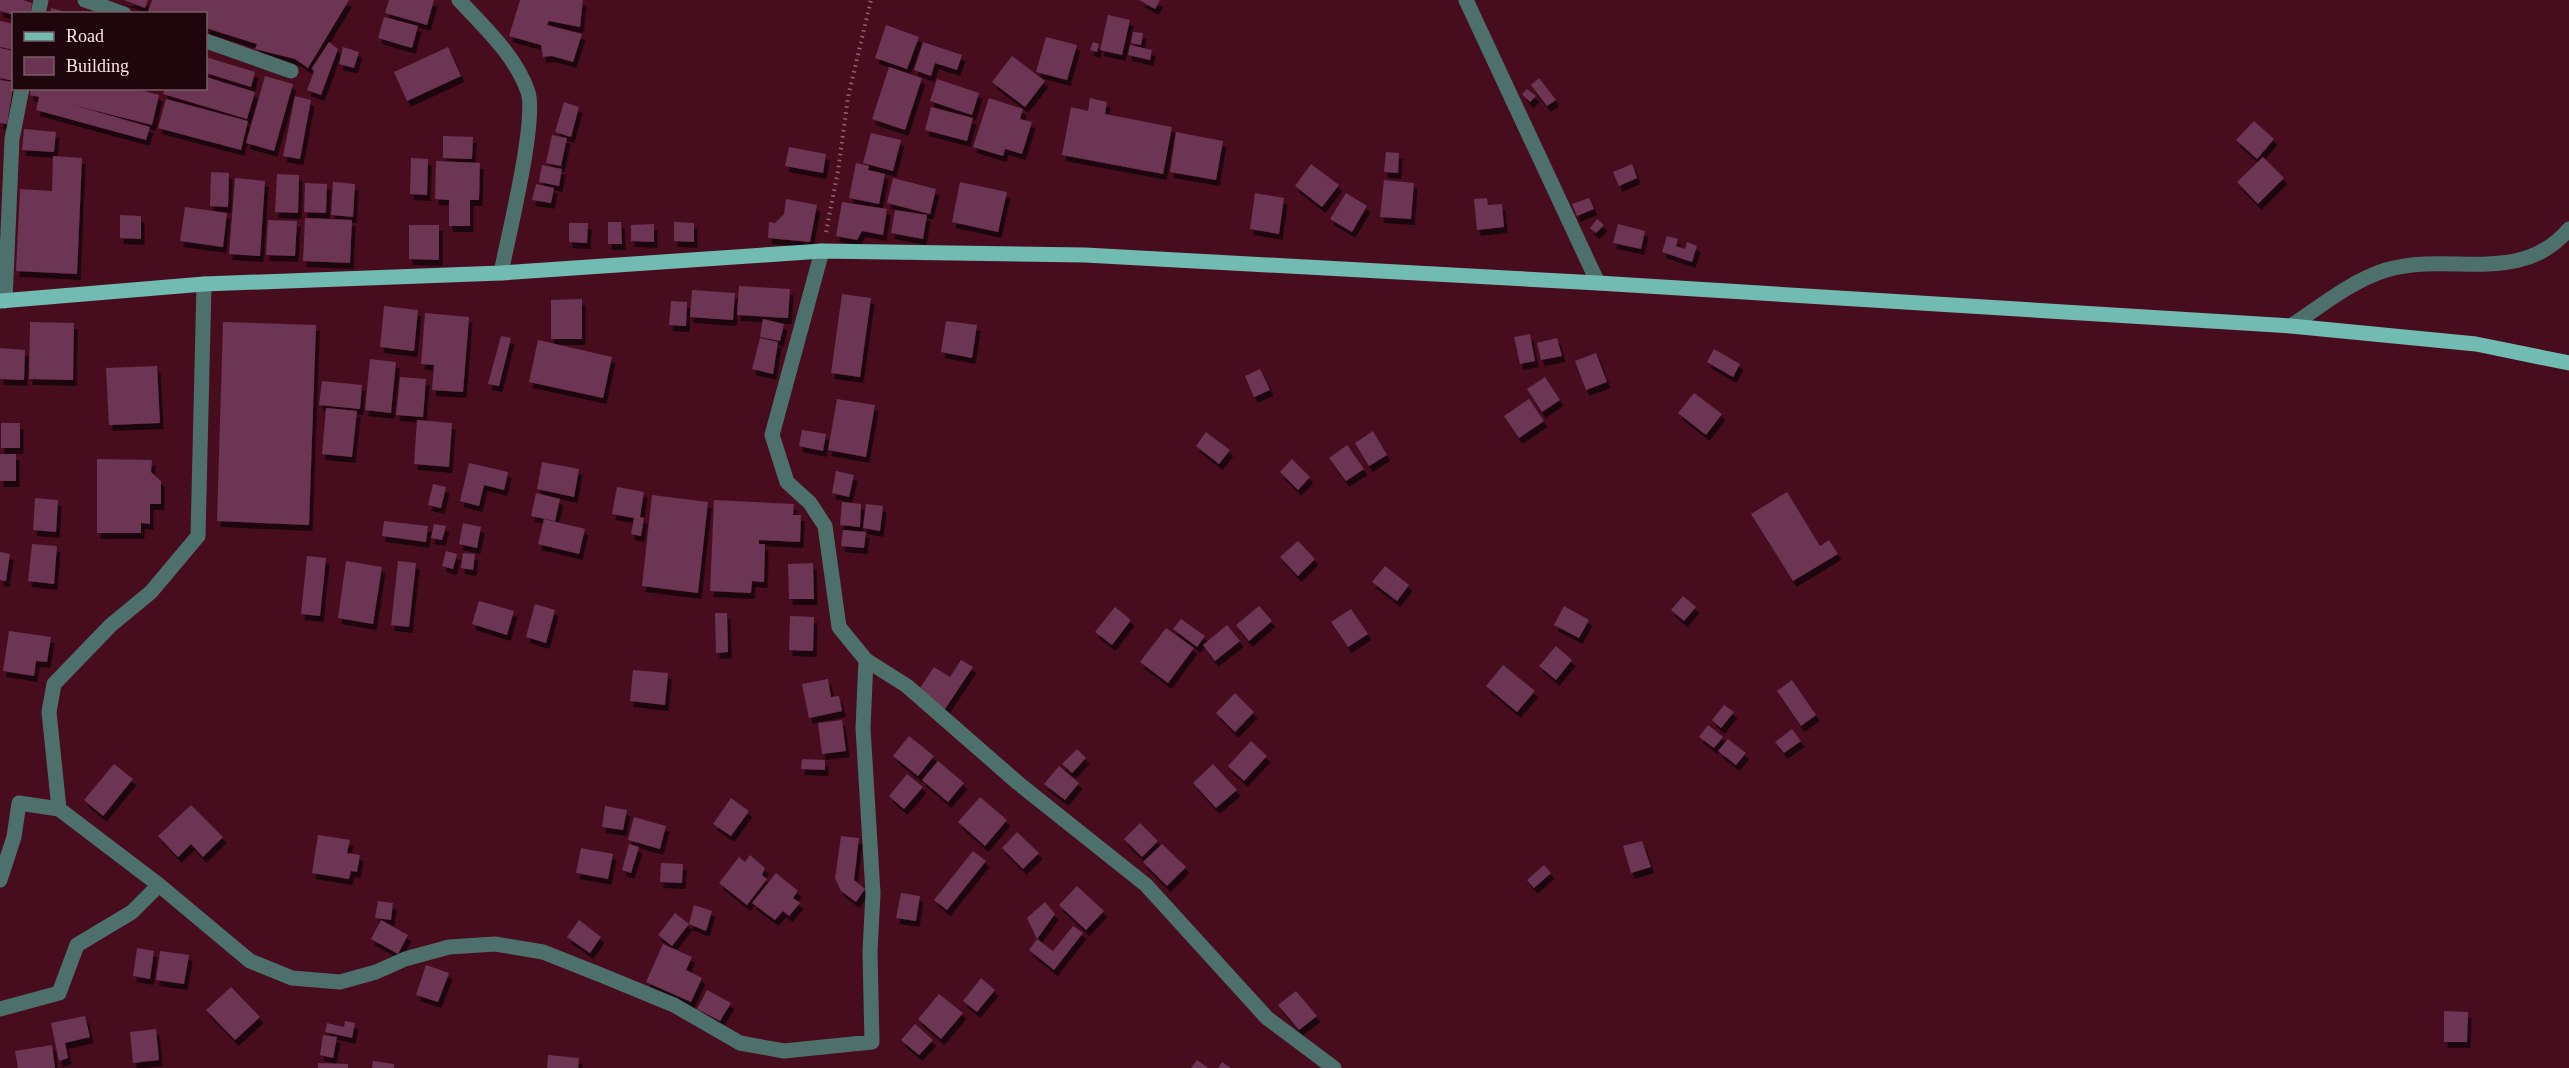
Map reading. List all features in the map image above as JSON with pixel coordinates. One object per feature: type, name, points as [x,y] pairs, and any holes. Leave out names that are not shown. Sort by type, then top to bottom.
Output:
[{"type":"main road","points":[[3,301],[204,284],[501,273],[822,250],[1085,255],[1598,283],[2291,326],[2475,344],[2569,363]]},
{"type":"street","points":[[85,0],[118,12]]},
{"type":"street","points":[[459,0],[507,54],[528,93],[528,131],[501,273]]},
{"type":"street","points":[[1466,0],[1598,283]]},
{"type":"street","points":[[207,41],[291,71]]},
{"type":"street","points":[[3,301],[12,139],[22,90]]},
{"type":"street","points":[[2291,326],[2347,288],[2387,270],[2436,264],[2483,265],[2525,259],[2543,254],[2556,244],[2569,229]]},
{"type":"street","points":[[822,250],[772,435],[787,482],[810,503],[825,526],[839,627],[866,660],[907,686],[1017,783],[1146,885],[1267,1018],[1334,1068]]},
{"type":"street","points":[[59,809],[49,712],[54,684],[111,625],[151,592],[198,536],[204,284]]},
{"type":"street","points":[[0,880],[14,837],[19,803],[59,809],[159,885],[250,961],[292,978],[340,982],[376,972],[405,959],[449,947],[495,944],[543,952],[601,975],[674,1005],[740,1042],[784,1051],[872,1042],[870,952],[873,893],[863,728],[866,660]]},
{"type":"street","points":[[0,1009],[59,993],[76,945],[132,912],[159,885]]},
{"type":"path","points":[[822,250],[838,171],[848,97],[871,0]]},
{"type":"building","points":[[0,0],[23,0],[32,3],[30,12],[12,12],[12,14],[0,11]]},
{"type":"building","points":[[124,0],[148,0],[145,8]]},
{"type":"building","points":[[152,0],[349,0],[308,68],[295,59],[255,49],[257,44],[207,28],[207,12],[148,11]]},
{"type":"building","points":[[389,0],[434,0],[427,25],[385,13]]},
{"type":"building","points":[[520,0],[583,0],[580,27],[549,21],[547,25],[582,34],[573,62],[552,56],[543,57],[541,45],[509,36]]},
{"type":"building","points":[[1139,0],[1160,0],[1155,9]]},
{"type":"building","points":[[51,8],[65,12],[50,12]]},
{"type":"building","points":[[1108,15],[1130,20],[1122,55],[1100,50]]},
{"type":"building","points":[[384,17],[418,26],[412,48],[378,38]]},
{"type":"building","points":[[0,21],[12,24],[12,50],[0,47]]},
{"type":"building","points":[[886,25],[919,37],[907,69],[875,58]]},
{"type":"building","points":[[1133,32],[1143,33],[1141,45],[1131,43]]},
{"type":"building","points":[[1046,37],[1077,45],[1067,80],[1036,72]]},
{"type":"building","points":[[329,42],[338,49],[321,95],[307,90],[314,72],[312,68]]},
{"type":"building","points":[[923,42],[962,55],[957,70],[935,63],[931,76],[914,70]]},
{"type":"building","points":[[1093,42],[1099,44],[1097,52],[1090,50]]},
{"type":"building","points":[[1130,45],[1152,50],[1150,60],[1128,55]]},
{"type":"building","points":[[343,47],[359,52],[354,68],[339,64]]},
{"type":"building","points":[[448,47],[461,76],[407,101],[394,72]]},
{"type":"building","points":[[0,48],[12,51],[12,81],[0,78]]},
{"type":"building","points":[[1012,56],[1045,81],[1025,107],[992,82]]},
{"type":"building","points":[[207,57],[255,72],[251,87],[207,73]]},
{"type":"building","points":[[889,67],[922,78],[905,130],[872,119]]},
{"type":"building","points":[[265,76],[293,84],[274,151],[246,143]]},
{"type":"building","points":[[207,77],[255,92],[247,119],[163,94],[164,90],[207,90]]},
{"type":"building","points":[[1539,78],[1556,100],[1547,106],[1531,85]]},
{"type":"building","points":[[937,79],[979,93],[972,115],[930,101]]},
{"type":"building","points":[[0,80],[12,82],[13,90],[7,124],[0,123]]},
{"type":"building","points":[[1527,89],[1536,96],[1530,102],[1522,94]]},
{"type":"building","points":[[31,90],[140,90],[159,95],[152,125],[73,105],[150,127],[146,140],[36,110],[39,97],[30,95]]},
{"type":"building","points":[[295,96],[311,100],[300,159],[283,156]]},
{"type":"building","points":[[989,98],[1023,109],[1020,119],[1032,122],[1022,154],[1005,149],[1003,156],[973,147]]},
{"type":"building","points":[[1090,98],[1107,102],[1105,114],[1172,127],[1163,174],[1062,155],[1071,107],[1088,111]]},
{"type":"building","points":[[166,99],[248,121],[241,150],[158,128]]},
{"type":"building","points":[[564,102],[579,107],[571,137],[555,132]]},
{"type":"building","points":[[931,107],[973,118],[967,141],[925,130]]},
{"type":"building","points":[[2254,121],[2274,139],[2257,159],[2236,140]]},
{"type":"building","points":[[24,129],[56,132],[54,152],[22,150]]},
{"type":"building","points":[[1176,132],[1223,141],[1216,180],[1170,172]]},
{"type":"building","points":[[871,133],[901,140],[893,171],[863,163]]},
{"type":"building","points":[[552,135],[567,138],[561,166],[546,163]]},
{"type":"building","points":[[443,136],[473,137],[472,159],[443,158]]},
{"type":"building","points":[[789,147],[826,154],[823,173],[785,166]]},
{"type":"building","points":[[1386,152],[1399,153],[1398,173],[1384,172]]},
{"type":"building","points":[[53,156],[82,158],[77,274],[16,271],[20,189],[52,191]]},
{"type":"building","points":[[2263,157],[2284,178],[2258,204],[2237,182]]},
{"type":"building","points":[[411,158],[428,159],[427,195],[410,194]]},
{"type":"building","points":[[436,161],[480,163],[479,200],[470,200],[470,226],[449,226],[449,200],[435,199]]},
{"type":"building","points":[[856,163],[869,166],[868,170],[885,174],[879,204],[849,198]]},
{"type":"building","points":[[1311,164],[1339,185],[1322,207],[1295,186]]},
{"type":"building","points":[[1632,164],[1637,178],[1619,186],[1613,172]]},
{"type":"building","points":[[542,165],[562,169],[559,186],[539,182]]},
{"type":"building","points":[[211,172],[229,173],[228,207],[210,206]]},
{"type":"building","points":[[277,174],[299,175],[298,213],[275,212]]},
{"type":"building","points":[[235,178],[265,181],[260,256],[229,254]]},
{"type":"building","points":[[893,178],[936,189],[930,214],[887,203]]},
{"type":"building","points":[[1384,180],[1414,183],[1411,219],[1380,217]]},
{"type":"building","points":[[333,182],[355,184],[353,217],[331,215]]},
{"type":"building","points":[[960,182],[1007,192],[998,232],[952,222]]},
{"type":"building","points":[[305,183],[327,184],[326,213],[304,212]]},
{"type":"building","points":[[536,184],[554,188],[551,203],[532,200]]},
{"type":"building","points":[[1255,193],[1284,198],[1279,234],[1250,229]]},
{"type":"building","points":[[1346,193],[1367,206],[1352,232],[1330,219]]},
{"type":"building","points":[[1487,198],[1488,205],[1502,204],[1504,227],[1477,230],[1474,199]]},
{"type":"building","points":[[1589,198],[1594,209],[1577,216],[1572,204]]},
{"type":"building","points":[[786,199],[817,205],[810,242],[768,238],[769,222],[775,223],[784,214]]},
{"type":"building","points":[[842,202],[887,209],[883,235],[862,231],[857,240],[836,236]]},
{"type":"building","points":[[185,207],[227,213],[223,247],[180,241]]},
{"type":"building","points":[[895,210],[927,215],[923,239],[891,233]]},
{"type":"building","points":[[120,215],[141,216],[141,239],[120,238]]},
{"type":"building","points":[[305,218],[352,220],[350,263],[303,261]]},
{"type":"building","points":[[1597,219],[1604,225],[1596,233],[1590,228]]},
{"type":"building","points":[[268,220],[297,221],[295,256],[266,255]]},
{"type":"building","points":[[608,222],[621,222],[622,244],[608,244]]},
{"type":"building","points":[[674,222],[694,223],[694,242],[674,241]]},
{"type":"building","points":[[569,223],[588,223],[587,243],[569,242]]},
{"type":"building","points":[[654,224],[654,242],[631,241],[631,225]]},
{"type":"building","points":[[1618,224],[1645,231],[1641,249],[1613,243]]},
{"type":"building","points":[[409,225],[439,225],[439,260],[409,259]]},
{"type":"building","points":[[1667,236],[1678,239],[1676,246],[1685,249],[1687,242],[1697,246],[1692,262],[1662,252]]},
{"type":"building","points":[[739,286],[790,289],[788,318],[737,315]]},
{"type":"building","points":[[692,290],[735,293],[733,320],[690,317]]},
{"type":"building","points":[[842,294],[871,298],[860,377],[831,373]]},
{"type":"building","points":[[582,299],[582,339],[551,339],[551,300]]},
{"type":"building","points":[[671,301],[687,302],[686,326],[669,325]]},
{"type":"building","points":[[384,306],[418,310],[414,351],[380,347]]},
{"type":"building","points":[[425,313],[469,317],[463,392],[432,390],[434,365],[421,364]]},
{"type":"building","points":[[763,319],[784,324],[780,341],[760,337]]},
{"type":"building","points":[[946,321],[977,325],[972,358],[941,352]]},
{"type":"building","points":[[30,322],[74,323],[73,380],[29,379]]},
{"type":"building","points":[[223,322],[316,325],[309,525],[217,521]]},
{"type":"building","points":[[1530,334],[1535,361],[1520,364],[1514,337]]},
{"type":"building","points":[[501,336],[511,338],[499,386],[488,384]]},
{"type":"building","points":[[760,338],[778,342],[773,374],[752,369]]},
{"type":"building","points":[[1557,338],[1562,356],[1541,360],[1537,343]]},
{"type":"building","points":[[538,340],[612,357],[603,398],[529,382]]},
{"type":"building","points":[[0,348],[25,350],[24,380],[0,379]]},
{"type":"building","points":[[1714,349],[1740,364],[1733,377],[1707,362]]},
{"type":"building","points":[[1596,353],[1607,382],[1586,390],[1575,361]]},
{"type":"building","points":[[370,359],[396,362],[391,413],[365,410]]},
{"type":"building","points":[[157,366],[160,423],[109,425],[106,368]]},
{"type":"building","points":[[1260,369],[1270,390],[1254,397],[1245,376]]},
{"type":"building","points":[[400,377],[426,379],[423,417],[396,415]]},
{"type":"building","points":[[1545,377],[1560,400],[1542,412],[1527,389]]},
{"type":"building","points":[[322,381],[362,385],[360,409],[319,405]]},
{"type":"building","points":[[1694,393],[1722,414],[1706,435],[1678,413]]},
{"type":"building","points":[[837,399],[875,405],[866,457],[828,450]]},
{"type":"building","points":[[1529,399],[1544,421],[1519,438],[1504,416]]},
{"type":"building","points":[[326,408],[357,411],[352,457],[322,454]]},
{"type":"building","points":[[417,420],[452,423],[449,467],[414,464]]},
{"type":"building","points":[[1,423],[20,423],[20,448],[1,448]]},
{"type":"building","points":[[802,430],[826,434],[823,451],[799,446]]},
{"type":"building","points":[[1373,431],[1387,455],[1369,466],[1355,443]]},
{"type":"building","points":[[1206,432],[1230,450],[1219,464],[1196,446]]},
{"type":"building","points":[[1347,445],[1364,469],[1346,481],[1329,458]]},
{"type":"building","points":[[0,454],[16,454],[16,481],[0,481]]},
{"type":"building","points":[[97,459],[152,460],[151,472],[161,481],[161,504],[150,504],[150,524],[141,523],[141,533],[97,533]]},
{"type":"building","points":[[1292,459],[1310,477],[1298,490],[1280,472]]},
{"type":"building","points":[[542,462],[579,469],[574,497],[537,489]]},
{"type":"building","points":[[469,463],[508,472],[504,490],[484,485],[479,506],[460,501]]},
{"type":"building","points":[[836,471],[854,475],[849,497],[832,493]]},
{"type":"building","points":[[433,484],[446,487],[441,508],[428,505]]},
{"type":"building","points":[[617,487],[644,492],[640,517],[644,518],[641,536],[631,534],[634,518],[612,514]]},
{"type":"building","points":[[1787,492],[1820,546],[1829,540],[1838,554],[1793,581],[1751,514]]},
{"type":"building","points":[[536,493],[560,499],[555,521],[531,516]]},
{"type":"building","points":[[652,495],[708,502],[698,593],[642,586]]},
{"type":"building","points":[[35,498],[58,500],[56,532],[33,530]]},
{"type":"building","points":[[714,500],[794,504],[793,515],[801,515],[800,542],[759,540],[759,544],[765,544],[764,582],[752,581],[751,593],[710,591]]},
{"type":"building","points":[[842,502],[861,504],[860,527],[840,525]]},
{"type":"building","points":[[866,504],[883,506],[880,531],[863,528]]},
{"type":"building","points":[[544,519],[585,529],[579,554],[538,544]]},
{"type":"building","points":[[384,521],[428,526],[426,542],[382,536]]},
{"type":"building","points":[[463,523],[481,527],[477,548],[459,544]]},
{"type":"building","points":[[434,524],[446,526],[442,540],[431,538]]},
{"type":"building","points":[[843,530],[866,532],[864,548],[841,546]]},
{"type":"building","points":[[1298,541],[1315,559],[1298,576],[1280,557]]},
{"type":"building","points":[[32,544],[57,546],[54,584],[28,581]]},
{"type":"building","points":[[446,551],[457,554],[453,569],[442,566]]},
{"type":"building","points":[[0,552],[10,554],[6,581],[0,580]]},
{"type":"building","points":[[463,553],[475,554],[473,570],[461,568]]},
{"type":"building","points":[[307,556],[326,558],[320,616],[301,614]]},
{"type":"building","points":[[346,561],[382,567],[373,624],[338,618]]},
{"type":"building","points":[[398,561],[416,563],[409,627],[391,625]]},
{"type":"building","points":[[813,563],[814,599],[789,599],[788,564]]},
{"type":"building","points":[[1385,566],[1409,585],[1397,601],[1372,582]]},
{"type":"building","points":[[1683,596],[1696,607],[1684,621],[1671,610]]},
{"type":"building","points":[[479,601],[514,611],[507,635],[472,624]]},
{"type":"building","points":[[535,604],[555,610],[546,643],[526,637]]},
{"type":"building","points":[[1259,606],[1272,621],[1249,641],[1236,625]]},
{"type":"building","points":[[1564,606],[1589,620],[1579,638],[1554,625]]},
{"type":"building","points":[[1115,607],[1131,620],[1112,645],[1095,632]]},
{"type":"building","points":[[1351,609],[1368,634],[1348,647],[1331,622]]},
{"type":"building","points":[[715,613],[727,613],[728,652],[716,653]]},
{"type":"building","points":[[790,616],[814,617],[813,651],[789,650]]},
{"type":"building","points":[[1181,619],[1205,636],[1197,647],[1173,629]]},
{"type":"building","points":[[1227,625],[1240,641],[1215,661],[1203,645]]},
{"type":"building","points":[[1166,628],[1194,648],[1168,683],[1140,662]]},
{"type":"building","points":[[9,631],[51,637],[47,662],[36,661],[34,676],[3,671]]},
{"type":"building","points":[[1556,646],[1572,660],[1556,680],[1539,666]]},
{"type":"building","points":[[961,660],[973,667],[945,709],[918,691],[934,667],[950,677]]},
{"type":"building","points":[[1503,665],[1535,691],[1517,712],[1486,686]]},
{"type":"building","points":[[633,670],[668,673],[665,705],[630,701]]},
{"type":"building","points":[[828,679],[831,697],[839,696],[842,711],[809,718],[802,684]]},
{"type":"building","points":[[1792,680],[1816,715],[1801,726],[1777,691]]},
{"type":"building","points":[[1235,693],[1254,712],[1235,732],[1216,713]]},
{"type":"building","points":[[1724,705],[1734,712],[1721,728],[1712,720]]},
{"type":"building","points":[[842,720],[846,751],[822,754],[818,723]]},
{"type":"building","points":[[1708,725],[1723,737],[1714,748],[1699,737]]},
{"type":"building","points":[[1792,729],[1801,741],[1784,753],[1775,742]]},
{"type":"building","points":[[909,736],[934,756],[918,776],[893,756]]},
{"type":"building","points":[[1728,739],[1746,753],[1736,765],[1718,751]]},
{"type":"building","points":[[1251,741],[1267,756],[1244,781],[1228,766]]},
{"type":"building","points":[[1077,749],[1086,758],[1072,773],[1062,764]]},
{"type":"building","points":[[802,759],[825,760],[825,770],[801,769]]},
{"type":"building","points":[[938,761],[964,783],[948,802],[922,780]]},
{"type":"building","points":[[114,764],[133,779],[103,816],[84,800]]},
{"type":"building","points":[[1213,764],[1237,790],[1216,808],[1193,783]]},
{"type":"building","points":[[1059,766],[1079,783],[1065,800],[1044,784]]},
{"type":"building","points":[[907,774],[923,787],[904,809],[889,796]]},
{"type":"building","points":[[980,797],[1007,820],[985,846],[958,822]]},
{"type":"building","points":[[731,798],[749,811],[731,836],[713,824]]},
{"type":"building","points":[[191,805],[223,837],[203,857],[191,844],[178,857],[158,836]]},
{"type":"building","points":[[605,806],[627,810],[623,830],[602,827]]},
{"type":"building","points":[[634,817],[666,826],[660,849],[628,840]]},
{"type":"building","points":[[1140,823],[1158,841],[1142,857],[1124,839]]},
{"type":"building","points":[[1017,832],[1039,853],[1023,869],[1002,848]]},
{"type":"building","points":[[318,835],[350,840],[347,853],[360,855],[357,872],[351,871],[349,879],[312,873]]},
{"type":"building","points":[[841,836],[859,838],[854,880],[865,889],[856,902],[841,891],[835,878]]},
{"type":"building","points":[[1642,841],[1651,867],[1631,873],[1623,846]]},
{"type":"building","points":[[629,844],[639,847],[631,873],[622,870]]},
{"type":"building","points":[[1162,844],[1186,867],[1167,886],[1143,862]]},
{"type":"building","points":[[581,848],[613,854],[608,879],[576,873]]},
{"type":"building","points":[[973,851],[986,861],[947,910],[934,900]]},
{"type":"building","points":[[750,855],[765,868],[762,875],[767,879],[747,905],[719,883],[739,857],[745,862]]},
{"type":"building","points":[[661,863],[683,864],[682,883],[660,882]]},
{"type":"building","points":[[1544,865],[1551,873],[1534,888],[1527,880]]},
{"type":"building","points":[[776,873],[798,891],[793,898],[800,903],[789,916],[783,911],[775,920],[752,903]]},
{"type":"building","points":[[1077,886],[1104,911],[1086,930],[1059,905]]},
{"type":"building","points":[[901,893],[920,896],[916,921],[896,918]]},
{"type":"building","points":[[378,901],[393,903],[391,920],[375,918]]},
{"type":"building","points":[[1045,902],[1055,914],[1037,939],[1027,918]]},
{"type":"building","points":[[694,905],[712,911],[706,931],[689,924]]},
{"type":"building","points":[[675,913],[689,924],[672,946],[658,935]]},
{"type":"building","points":[[381,920],[408,935],[398,954],[371,939]]},
{"type":"building","points":[[579,920],[601,937],[590,953],[567,937]]},
{"type":"building","points":[[1073,926],[1083,933],[1054,970],[1029,950],[1037,939],[1053,951]]},
{"type":"building","points":[[663,944],[692,957],[686,970],[702,978],[691,1002],[646,982]]},
{"type":"building","points":[[137,948],[154,951],[150,979],[133,976]]},
{"type":"building","points":[[160,951],[189,955],[184,984],[156,980]]},
{"type":"building","points":[[426,965],[449,973],[438,1002],[416,995]]},
{"type":"building","points":[[981,978],[995,990],[977,1012],[963,1001]]},
{"type":"building","points":[[231,987],[260,1017],[235,1040],[206,1010]]},
{"type":"building","points":[[707,990],[731,1003],[720,1021],[697,1009]]},
{"type":"building","points":[[1296,991],[1317,1016],[1299,1030],[1278,1005]]},
{"type":"building","points":[[939,994],[963,1013],[941,1039],[918,1019]]},
{"type":"building","points":[[2444,1011],[2468,1012],[2467,1042],[2444,1042]]},
{"type":"building","points":[[85,1016],[90,1037],[65,1043],[68,1058],[59,1061],[51,1023]]},
{"type":"building","points":[[345,1021],[355,1023],[352,1038],[325,1032],[327,1023],[344,1027]]},
{"type":"building","points":[[915,1024],[933,1040],[919,1055],[901,1040]]},
{"type":"building","points":[[156,1029],[159,1060],[133,1063],[130,1032]]},
{"type":"building","points":[[323,1035],[337,1037],[333,1058],[320,1055]]},
{"type":"building","points":[[52,1045],[55,1068],[18,1068],[15,1051]]},
{"type":"building","points":[[548,1055],[579,1058],[578,1068],[547,1068]]},
{"type":"building","points":[[1197,1060],[1208,1068],[1191,1068]]},
{"type":"building","points":[[373,1061],[394,1064],[394,1068],[372,1068]]},
{"type":"building","points":[[1222,1062],[1231,1068],[1218,1068]]},
{"type":"building","points":[[318,1063],[348,1064],[348,1068],[318,1068]]}]
